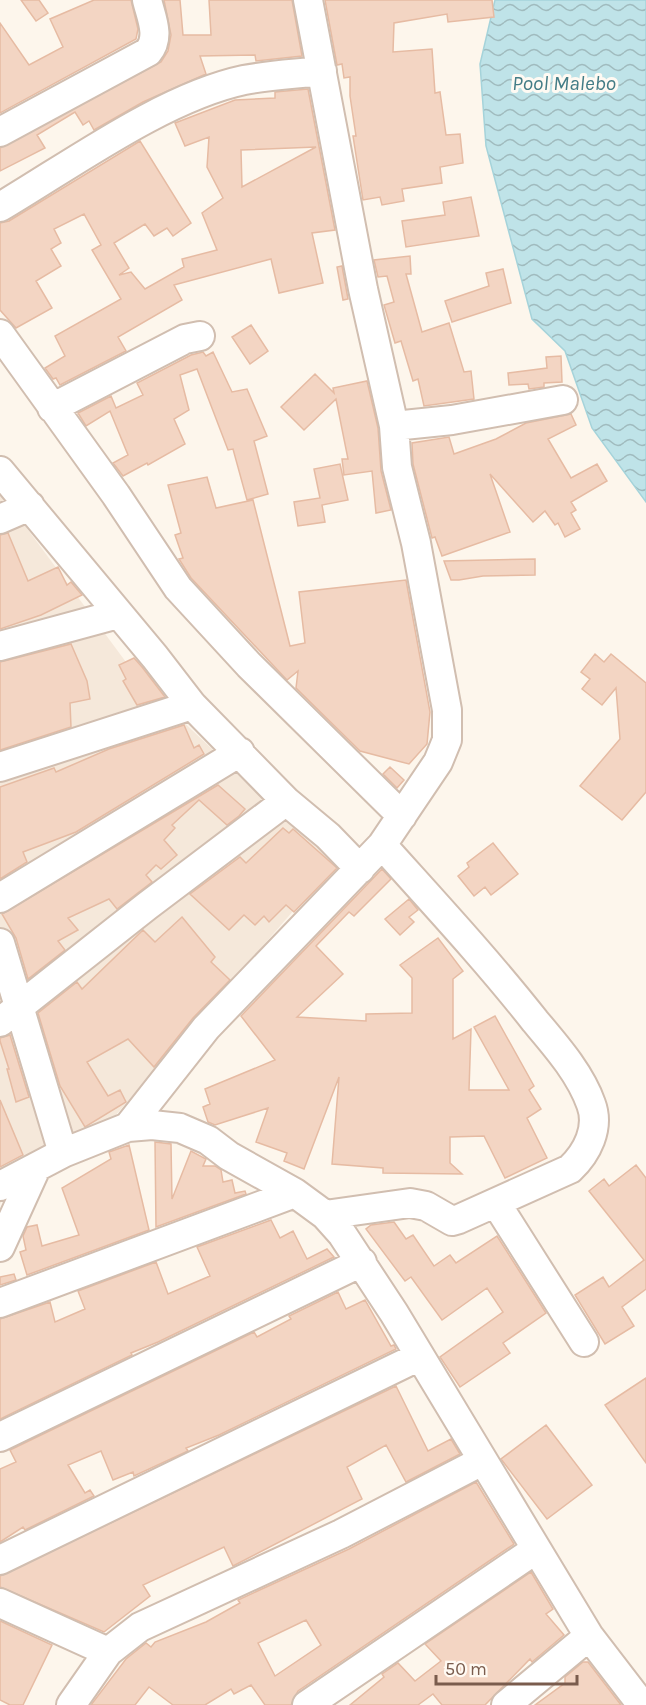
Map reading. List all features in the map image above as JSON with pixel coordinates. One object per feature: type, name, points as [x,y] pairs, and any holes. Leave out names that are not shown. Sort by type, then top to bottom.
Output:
[{"type":"street","points":[[0,132],[148,52],[154,45],[155,34],[147,0]]},
{"type":"street","points":[[128,1127],[206,1028],[382,845],[438,762],[447,740],[447,710],[416,543],[397,467],[394,426],[363,289],[308,0]]},
{"type":"street","points":[[0,207],[165,110],[202,94],[244,81],[322,71]]},
{"type":"street","points":[[0,334],[116,495],[178,588],[249,665],[402,816]]},
{"type":"street","points":[[52,408],[185,339],[200,336]]},
{"type":"street","points":[[394,426],[452,420],[563,400]]},
{"type":"street","points":[[0,471],[192,705],[286,801],[328,836],[360,869]]},
{"type":"street","points":[[0,519],[30,506]]},
{"type":"street","points":[[0,646],[118,614]]},
{"type":"street","points":[[0,767],[192,705]]},
{"type":"street","points":[[0,898],[240,752]]},
{"type":"street","points":[[10,1014],[286,801]]},
{"type":"street","points":[[325,1215],[410,1203],[426,1206],[452,1221],[570,1169],[583,1158],[594,1128],[592,1105],[568,1062],[506,984],[382,845]]},
{"type":"street","points":[[0,943],[10,1014],[63,1153]]},
{"type":"street","points":[[0,1186],[63,1153],[128,1127],[152,1125],[180,1128],[208,1140],[229,1156],[295,1193],[325,1215],[362,1262],[589,1636],[642,1705]]},
{"type":"street","points":[[0,1247],[36,1168]]},
{"type":"street","points":[[0,1303],[295,1193]]},
{"type":"street","points":[[496,1203],[584,1342]]},
{"type":"street","points":[[0,1437],[362,1262]]},
{"type":"street","points":[[0,1560],[420,1356]]},
{"type":"street","points":[[70,1705],[108,1652],[140,1627],[341,1534],[482,1461]]},
{"type":"street","points":[[307,1705],[535,1550]]},
{"type":"street","points":[[0,1603],[108,1652]]},
{"type":"street","points":[[506,1705],[589,1636]]},
{"type":"shaded area","points":[[0,492],[140,681],[334,864],[115,1116],[26,1156],[0,1204]]},
{"type":"water","name":"Pool Malebo","points":[[495,0],[646,0],[646,502],[592,428],[565,351],[532,319],[486,146],[480,64]]},
{"type":"building","points":[[21,0],[39,0],[48,13],[36,21]]},
{"type":"building","points":[[94,0],[131,0],[138,29],[136,39],[0,113],[0,23],[29,65],[63,47],[50,19]]},
{"type":"building","points":[[164,0],[180,0],[183,35],[211,35],[209,0],[292,0],[302,56],[256,61],[255,55],[200,56],[206,74],[143,102],[94,130],[89,121],[83,125],[75,112],[37,135],[45,148],[0,171],[0,148],[161,62],[168,51],[171,35]]},
{"type":"building","points":[[325,0],[492,0],[494,17],[448,22],[447,14],[394,23],[393,52],[432,49],[435,93],[440,92],[446,135],[460,134],[463,163],[440,167],[442,183],[402,189],[404,201],[382,205],[380,197],[363,200],[353,136],[356,136],[350,96],[350,77],[344,78],[342,64],[337,65]]},
{"type":"building","points":[[308,89],[335,230],[312,233],[323,283],[279,293],[271,259],[174,285],[182,300],[118,337],[126,351],[60,385],[45,368],[65,356],[55,336],[121,299],[92,250],[101,245],[84,214],[54,229],[61,243],[51,249],[61,266],[36,281],[52,308],[16,328],[0,310],[0,223],[9,221],[140,141],[191,223],[173,236],[167,228],[154,236],[145,224],[114,243],[129,268],[119,275],[131,272],[145,289],[184,267],[182,259],[217,250],[202,213],[223,198],[207,167],[209,137],[185,146],[175,123],[235,100],[275,98],[275,92]],"holes":[[[316,147],[242,187],[241,150]]]},
{"type":"building","points":[[471,197],[479,236],[406,247],[402,221],[445,215],[443,202]]},
{"type":"building","points":[[410,256],[411,274],[406,274],[422,332],[449,323],[464,372],[471,371],[474,399],[424,406],[418,379],[413,381],[401,341],[395,343],[384,305],[394,302],[387,276],[378,277],[374,260]]},
{"type":"building","points":[[342,266],[348,299],[343,300],[337,267]]},
{"type":"building","points":[[503,269],[511,303],[452,322],[445,301],[489,286],[486,273]]},
{"type":"building","points":[[251,325],[268,351],[250,364],[232,337]]},
{"type":"building","points":[[203,352],[206,356],[213,352],[232,392],[247,389],[267,436],[254,441],[268,494],[247,500],[233,449],[228,450],[197,369],[180,375],[189,410],[174,419],[185,444],[123,476],[113,463],[128,455],[110,411],[86,426],[78,413],[111,396],[116,408],[143,395],[137,383],[191,355]]},
{"type":"building","points":[[561,356],[562,382],[544,383],[544,387],[529,389],[528,384],[509,385],[508,373],[547,368],[546,357]]},
{"type":"building","points":[[315,374],[334,393],[333,388],[367,381],[378,428],[381,471],[391,510],[376,513],[372,471],[344,475],[342,459],[348,459],[336,399],[304,430],[281,407]]},
{"type":"building","points":[[571,414],[576,425],[548,439],[571,478],[597,464],[607,481],[571,502],[576,510],[571,513],[580,529],[565,537],[558,523],[555,525],[545,511],[533,522],[490,474],[510,532],[442,556],[435,537],[432,538],[413,464],[412,443],[449,437],[454,454],[496,439],[526,423]]},
{"type":"building","points":[[340,464],[348,500],[322,505],[325,522],[298,526],[294,502],[320,498],[314,469]]},
{"type":"building","points":[[207,477],[216,508],[253,500],[290,646],[305,643],[299,592],[406,580],[430,712],[427,744],[409,764],[360,751],[296,688],[298,671],[287,680],[191,578],[179,559],[183,558],[175,535],[181,533],[168,485]]},
{"type":"building","points":[[8,533],[28,581],[58,567],[67,585],[71,582],[82,595],[41,615],[0,629],[0,535]]},
{"type":"building","points":[[535,559],[535,575],[483,576],[459,580],[451,580],[444,561]]},
{"type":"building","points":[[71,644],[87,681],[90,699],[70,703],[71,727],[0,750],[0,662]]},
{"type":"building","points":[[595,654],[604,662],[611,654],[646,683],[646,792],[622,820],[580,786],[620,739],[616,688],[602,705],[582,689],[590,679],[581,672]]},
{"type":"building","points":[[134,658],[165,697],[137,705],[123,681],[126,679],[119,665]]},
{"type":"building","points":[[184,725],[194,748],[199,745],[204,754],[76,832],[23,852],[27,862],[0,879],[0,787],[54,768],[56,772],[109,749]]},
{"type":"building","points":[[390,767],[404,780],[397,788],[383,774]]},
{"type":"building","points":[[218,785],[245,809],[239,816],[227,825],[199,800],[172,825],[175,828],[164,840],[177,855],[161,869],[156,865],[146,875],[152,882],[117,909],[109,899],[68,918],[78,930],[58,941],[65,950],[28,979],[16,938],[2,914]]},
{"type":"building","points":[[283,828],[289,833],[293,829],[337,868],[294,912],[286,905],[269,922],[264,916],[255,925],[244,915],[229,930],[190,894],[240,857],[246,863]]},
{"type":"building","points":[[493,843],[518,874],[491,895],[485,887],[474,896],[458,876],[469,867],[467,863]]},
{"type":"building","points":[[382,869],[391,879],[354,916],[349,912],[316,946],[343,974],[297,1017],[366,1021],[366,1014],[412,1013],[412,978],[400,965],[438,938],[463,971],[453,979],[453,1039],[471,1029],[469,1090],[509,1090],[474,1027],[495,1016],[534,1086],[529,1090],[541,1109],[527,1118],[547,1158],[505,1178],[484,1136],[450,1137],[450,1163],[462,1174],[383,1173],[383,1168],[332,1164],[339,1077],[304,1169],[284,1161],[287,1153],[256,1142],[268,1108],[215,1125],[208,1122],[203,1107],[210,1104],[205,1089],[275,1060],[241,1016]]},
{"type":"building","points":[[409,899],[418,910],[409,917],[414,922],[400,935],[385,919]]},
{"type":"building","points":[[182,917],[215,957],[211,962],[230,980],[193,1018],[154,1067],[128,1039],[87,1062],[108,1096],[120,1090],[126,1102],[85,1127],[60,1086],[38,1013],[77,982],[82,989],[143,930],[155,942]]},
{"type":"building","points":[[10,1035],[29,1097],[16,1102],[0,1041],[0,1038]]},
{"type":"building","points":[[0,1100],[23,1155],[0,1167]]},
{"type":"building","points":[[155,1142],[171,1144],[172,1199],[191,1151],[206,1159],[203,1166],[215,1166],[221,1170],[223,1182],[232,1180],[235,1193],[245,1191],[246,1194],[156,1227]]},
{"type":"building","points":[[129,1145],[149,1230],[27,1275],[20,1252],[26,1250],[23,1236],[27,1227],[37,1225],[42,1246],[79,1235],[62,1188],[111,1159],[109,1152]]},
{"type":"building","points":[[636,1165],[646,1178],[646,1289],[622,1307],[634,1326],[605,1344],[575,1295],[603,1277],[609,1287],[644,1260],[589,1191],[604,1179],[609,1186]]},
{"type":"building","points":[[271,1220],[280,1238],[293,1231],[307,1259],[327,1249],[334,1257],[131,1353],[132,1355],[0,1419],[0,1319],[50,1302],[55,1322],[85,1309],[78,1291],[156,1262],[168,1294],[210,1276],[197,1247]]},
{"type":"building","points":[[394,1222],[406,1239],[413,1235],[434,1266],[450,1255],[456,1263],[497,1236],[546,1313],[503,1343],[510,1353],[460,1387],[440,1357],[503,1312],[487,1288],[442,1320],[411,1277],[405,1281],[366,1229],[371,1225]]},
{"type":"building","points":[[14,1274],[16,1280],[0,1285],[0,1277]]},
{"type":"building","points":[[338,1292],[346,1309],[365,1300],[391,1346],[394,1345],[396,1349],[219,1435],[186,1448],[188,1451],[134,1476],[133,1472],[113,1480],[101,1451],[68,1465],[85,1493],[90,1490],[94,1496],[25,1530],[23,1527],[0,1542],[0,1469],[16,1462],[10,1450],[254,1332],[257,1337],[291,1319],[289,1316]]},
{"type":"building","points":[[646,1378],[646,1463],[605,1405]]},
{"type":"building","points":[[396,1386],[428,1451],[451,1439],[460,1454],[406,1482],[386,1445],[347,1467],[362,1499],[233,1566],[224,1547],[143,1585],[150,1596],[104,1632],[0,1587],[0,1576]]},
{"type":"building","points":[[546,1425],[592,1485],[547,1519],[501,1459]]},
{"type":"building","points":[[476,1482],[514,1544],[298,1691],[291,1705],[265,1705],[251,1685],[234,1694],[231,1689],[205,1705],[173,1705],[149,1687],[135,1705],[91,1705],[126,1659],[146,1643],[151,1647],[155,1642],[206,1622],[240,1603],[238,1600],[349,1549]],"holes":[[[306,1620],[321,1645],[275,1676],[258,1643]]]},
{"type":"building","points":[[531,1572],[553,1609],[546,1614],[564,1635],[532,1662],[530,1659],[485,1705],[442,1705],[433,1694],[418,1705],[350,1705],[384,1677],[382,1674],[398,1663],[415,1681],[441,1661],[425,1644]]},
{"type":"building","points":[[0,1621],[52,1645],[23,1705],[10,1705],[0,1700]]},
{"type":"building","points":[[583,1662],[588,1662],[621,1705],[535,1705],[565,1683],[565,1677]]}]
